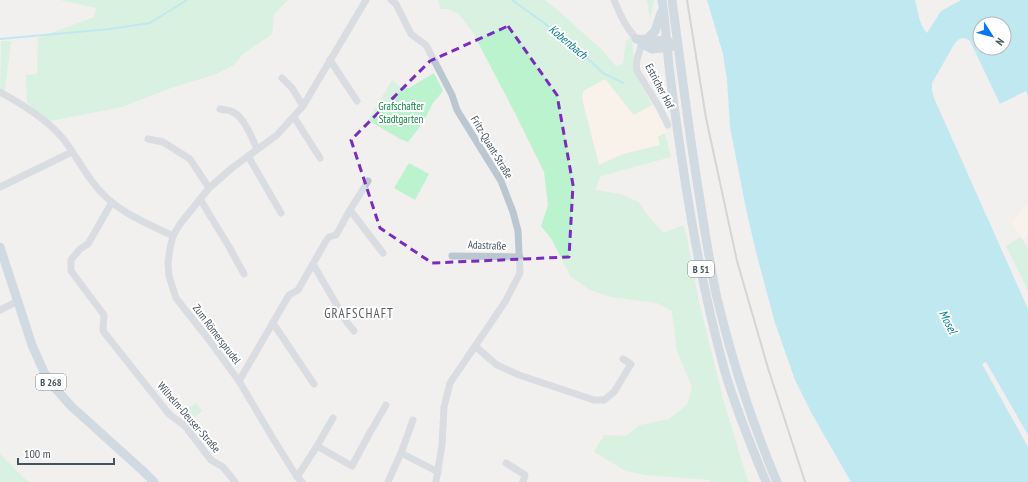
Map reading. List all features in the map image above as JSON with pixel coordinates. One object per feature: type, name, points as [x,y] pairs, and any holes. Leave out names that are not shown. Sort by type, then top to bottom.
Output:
[{"type":"main road","name":"B 51","points":[[672,0],[694,162],[717,298],[738,377],[756,429],[777,482]]},
{"type":"main road","points":[[642,41],[657,27],[663,2]]},
{"type":"main road","name":"B 51","points":[[663,2],[666,45],[687,194],[707,302],[725,373],[766,482]]},
{"type":"main road","points":[[642,41],[678,46]]},
{"type":"main road","points":[[642,41],[652,49],[666,45]]},
{"type":"main road","name":"B 268","points":[[0,247],[3,264],[18,301],[32,345],[44,372],[55,388],[71,406],[154,482]]},
{"type":"street","name":"Zum Römersprudel","points":[[299,479],[239,381],[176,298],[168,263],[170,248],[173,236],[180,224],[209,188],[232,168],[277,135],[303,106],[366,0]]},
{"type":"street","name":"Fritz-Quant-Straße","points":[[391,0],[396,4],[411,34],[426,44],[452,95],[457,110],[501,181],[513,212],[518,231],[520,274],[505,302],[476,347],[462,364],[450,383],[444,407],[442,445],[436,482]]},
{"type":"street","points":[[614,0],[627,28],[642,41]]},
{"type":"street","name":"Estricher Hof","points":[[642,41],[637,57],[637,71],[668,125]]},
{"type":"street","name":"Estricher Hof","points":[[637,57],[644,51],[652,49]]},
{"type":"street","points":[[330,60],[357,101]]},
{"type":"street","points":[[282,78],[292,88],[303,106]]},
{"type":"street","points":[[0,92],[12,98],[60,135],[96,188],[112,202],[135,217],[173,236]]},
{"type":"street","points":[[220,109],[233,112],[237,115],[245,124],[257,149]]},
{"type":"street","points":[[294,116],[320,158]]},
{"type":"street","points":[[148,139],[163,142],[190,159],[209,188]]},
{"type":"street","points":[[0,188],[72,152]]},
{"type":"street","points":[[248,156],[281,213]]},
{"type":"street","points":[[239,381],[288,295],[298,290],[326,241],[329,237],[336,235],[368,181]]},
{"type":"street","points":[[200,199],[244,274]]},
{"type":"street","name":"Wilhelm-Deuser-Straße","points":[[112,202],[88,244],[80,249],[71,260],[71,271],[104,315],[103,331],[169,414],[185,426],[211,460],[223,467],[235,482]]},
{"type":"street","points":[[350,210],[383,253]]},
{"type":"street","name":"Adastraße","points":[[452,256],[520,257]]},
{"type":"street","points":[[313,264],[346,321],[354,330]]},
{"type":"street","points":[[0,310],[18,301]]},
{"type":"street","points":[[273,323],[314,384]]},
{"type":"street","points":[[476,347],[497,365],[519,375],[594,400],[604,400],[614,392],[631,364],[623,359]]},
{"type":"street","points":[[316,446],[352,466],[386,405]]},
{"type":"street","name":"Zum Römersprudel","points":[[299,479],[316,446],[333,418]]},
{"type":"street","points":[[388,482],[401,453],[412,420]]},
{"type":"street","points":[[401,453],[438,472]]},
{"type":"street","points":[[506,463],[526,475],[523,482]]},
{"type":"highlighted area","points":[[508,26],[557,95],[573,185],[569,257],[432,263],[380,228],[351,140],[430,61]]},
{"type":"shaded area","points":[[605,79],[634,115],[652,105],[662,121],[666,133],[658,137],[660,145],[623,154],[599,166],[582,99],[582,91]]},
{"type":"shaded area","points":[[1028,203],[1028,232],[1023,239],[1012,223]]},
{"type":"green space","points":[[60,0],[288,0],[274,14],[272,34],[243,54],[234,65],[216,74],[168,89],[122,107],[45,122],[27,102],[26,75],[37,74],[38,38],[94,17],[96,8]]},
{"type":"green space","points":[[438,0],[545,0],[601,49],[616,66],[623,64],[626,40],[631,38],[634,72],[652,105],[634,115],[605,79],[583,91],[582,99],[599,165],[623,154],[660,145],[658,137],[665,133],[671,157],[601,176],[595,190],[620,194],[639,202],[648,216],[664,233],[683,225],[686,233],[699,302],[722,395],[748,482],[711,482],[710,480],[645,475],[626,471],[594,452],[604,435],[626,436],[640,425],[669,419],[687,405],[692,387],[677,351],[672,311],[657,303],[611,297],[590,290],[571,277],[552,240],[541,226],[548,205],[544,172],[473,33],[459,14],[447,9],[440,9]]},
{"type":"green space","points":[[647,0],[654,0],[650,20]]},
{"type":"green space","points":[[1,41],[11,41],[5,90],[0,97]]},
{"type":"green space","name":"Grafschafter Stadtgarten","points":[[434,73],[443,91],[433,103],[424,121],[408,142],[400,139],[368,120],[392,80],[402,88],[409,88]]},
{"type":"green space","points":[[409,163],[429,174],[415,200],[394,188]]},
{"type":"green space","points":[[1021,237],[1028,249],[1028,291],[1006,246]]},
{"type":"green space","points":[[196,403],[202,411],[193,418],[187,409]]},
{"type":"green space","points":[[0,454],[28,482],[0,482]]},
{"type":"water","name":"Mosel","points":[[707,0],[915,0],[920,22],[927,33],[941,11],[961,0],[1028,0],[1028,96],[1026,91],[1000,104],[977,56],[1012,56],[1012,16],[972,16],[972,45],[970,41],[964,38],[955,43],[932,83],[932,91],[1028,309],[1028,435],[986,362],[982,364],[1028,447],[1028,482],[851,482],[812,414],[795,380],[775,323],[746,209],[730,127],[727,80],[723,54]]},
{"type":"waterway","points":[[0,39],[110,29],[150,23],[187,0]]},
{"type":"waterway","name":"Kobenbach","points":[[512,0],[569,41],[603,73],[623,83]]},
{"type":"railway","points":[[687,0],[706,118],[737,261],[768,368],[805,482]]},
{"type":"district","name":"GRAFSCHAFT","points":[[359,313]]}]
